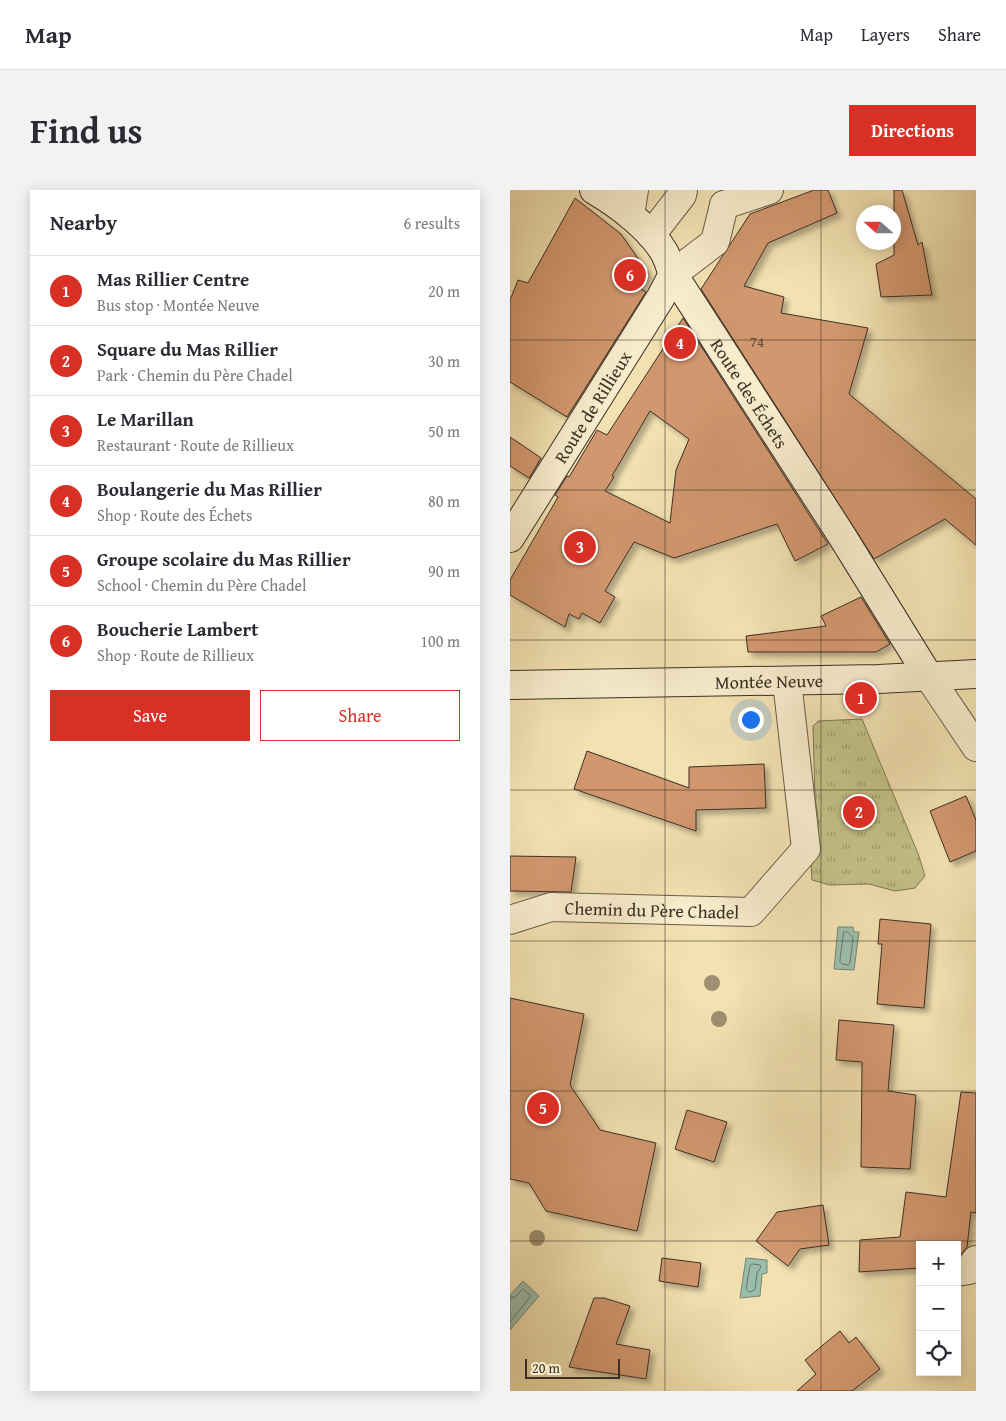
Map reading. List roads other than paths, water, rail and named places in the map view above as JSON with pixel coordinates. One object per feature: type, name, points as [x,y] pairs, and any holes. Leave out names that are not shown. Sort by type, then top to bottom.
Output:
[{"type":"street","name":"Route des Échets","points":[[594,190],[613,201],[632,202],[651,235],[664,252],[673,274],[842,536],[929,677]]},
{"type":"street","points":[[651,235],[682,192],[724,204],[769,190]]},
{"type":"street","points":[[673,274],[715,242],[724,204]]},
{"type":"street","name":"Route de Rillieux","points":[[510,538],[657,304],[673,274]]},
{"type":"street","name":"Montée Neuve","points":[[510,685],[879,679],[976,674]]},
{"type":"street","points":[[929,677],[976,747]]},
{"type":"street","name":"Chemin du Père Chadel","points":[[510,920],[551,907],[752,912],[806,849],[787,681]]},
{"type":"street","points":[[961,1271],[969,1270],[976,1260]]},
{"type":"water","points":[[838,927],[853,927],[854,932],[859,932],[854,970],[834,969]]},
{"type":"water","points":[[746,1258],[767,1260],[767,1273],[762,1274],[760,1296],[740,1298]]},
{"type":"water","points":[[523,1281],[539,1296],[510,1330],[510,1295]]},
{"type":"place","name":"Boucherie Lambert","points":[[630,275]]},
{"type":"place","name":"Boulangerie du Mas Rillier","points":[[680,343]]},
{"type":"place","name":"Le Marillan","points":[[580,547]]},
{"type":"place","name":"Mas Rillier Centre","points":[[861,698]]},
{"type":"place","name":"Square du Mas Rillier","points":[[859,812]]},
{"type":"place","name":"Groupe scolaire du Mas Rillier","points":[[543,1108]]}]
